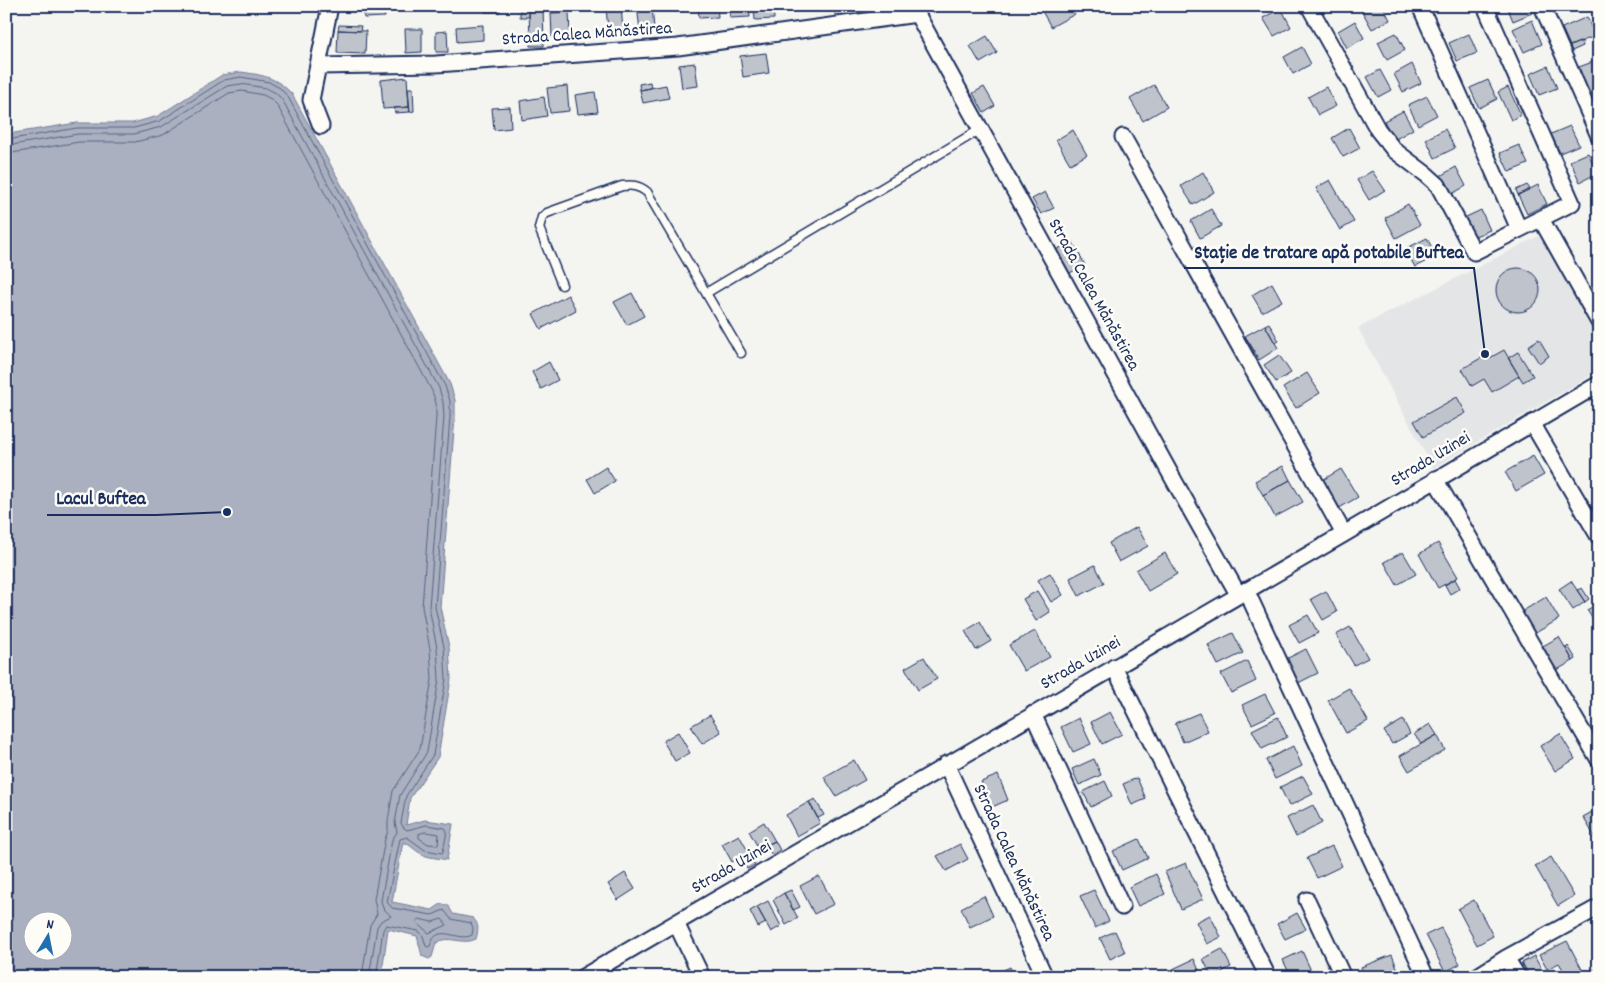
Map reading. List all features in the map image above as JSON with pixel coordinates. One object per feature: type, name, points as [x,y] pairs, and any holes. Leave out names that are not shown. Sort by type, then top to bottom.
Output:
[{"type":"street","points":[[321,126],[311,100],[330,6]]},
{"type":"street","points":[[1309,6],[1378,130],[1394,150],[1438,185],[1474,252],[1572,202],[1485,6]]},
{"type":"street","points":[[1420,6],[1519,229]]},
{"type":"street","points":[[1542,6],[1599,136]]},
{"type":"street","name":"Strada Calea Mănăstirea","points":[[318,66],[436,64],[678,47],[917,10],[1176,484],[1242,592],[1426,977]]},
{"type":"street","points":[[1122,137],[1344,534]]},
{"type":"street","points":[[1540,218],[1599,322]]},
{"type":"street","name":"Strada Uzinei","points":[[590,975],[676,922],[1599,384]]},
{"type":"street","points":[[1532,423],[1599,537]]},
{"type":"street","points":[[1435,479],[1599,760]]},
{"type":"street","points":[[1114,667],[1268,977]]},
{"type":"street","points":[[1033,714],[1122,907]]},
{"type":"street","name":"Strada Calea Mănăstirea","points":[[946,764],[1045,977]]},
{"type":"street","points":[[1307,900],[1343,977]]},
{"type":"street","points":[[1476,977],[1506,958],[1599,907]]},
{"type":"street","points":[[676,922],[702,977]]},
{"type":"street","points":[[1506,958],[1518,977]]},
{"type":"lane","points":[[706,293],[981,129]]},
{"type":"lane","points":[[562,285],[541,235],[539,228],[542,218],[547,213],[622,186],[640,186],[647,192],[741,352]]},
{"type":"shaded area","points":[[1541,235],[1599,337],[1599,371],[1433,468],[1358,328]]},
{"type":"water","points":[[241,72],[263,76],[275,80],[286,88],[292,94],[450,384],[455,400],[440,607],[449,647],[451,679],[438,757],[410,798],[406,825],[425,820],[453,824],[447,860],[423,855],[403,842],[392,902],[432,910],[441,904],[448,905],[453,914],[473,918],[478,926],[478,931],[476,939],[471,941],[446,940],[436,943],[432,957],[429,959],[422,956],[417,936],[388,929],[382,972],[384,977],[6,977],[6,136],[14,133],[77,123],[133,123],[158,116],[222,75]]},
{"type":"building","points":[[363,6],[384,6],[385,17],[364,18]]},
{"type":"building","points":[[484,6],[500,6],[500,12],[485,12]]},
{"type":"building","points":[[520,6],[529,6],[529,17],[520,17]]},
{"type":"building","points":[[529,6],[543,6],[544,46],[530,46]]},
{"type":"building","points":[[606,6],[621,6],[623,31],[608,32]]},
{"type":"building","points":[[637,6],[652,6],[654,29],[640,30]]},
{"type":"building","points":[[698,6],[717,6],[718,17],[699,18]]},
{"type":"building","points":[[729,6],[749,6],[750,17],[730,18]]},
{"type":"building","points":[[754,6],[773,6],[774,19],[755,20]]},
{"type":"building","points":[[781,6],[802,6],[802,7],[781,10]]},
{"type":"building","points":[[834,6],[862,6],[862,11],[835,15]]},
{"type":"building","points":[[1039,6],[1071,6],[1075,14],[1051,27]]},
{"type":"building","points":[[1371,6],[1383,6],[1390,20],[1372,29],[1362,11]]},
{"type":"building","points":[[1507,6],[1530,6],[1532,13],[1513,21]]},
{"type":"building","points":[[1281,8],[1291,27],[1274,36],[1263,18]]},
{"type":"building","points":[[569,12],[570,36],[552,37],[551,13]]},
{"type":"building","points":[[1587,17],[1595,36],[1570,46],[1562,28]]},
{"type":"building","points":[[1532,20],[1542,44],[1524,52],[1513,29]]},
{"type":"building","points":[[1355,21],[1364,38],[1347,48],[1338,31]]},
{"type":"building","points":[[339,25],[361,26],[360,31],[338,30]]},
{"type":"building","points":[[483,25],[483,40],[457,42],[456,27]]},
{"type":"building","points":[[405,29],[422,29],[422,52],[406,53]]},
{"type":"building","points":[[338,30],[366,31],[365,54],[337,53]]},
{"type":"building","points":[[447,31],[448,52],[436,52],[436,32]]},
{"type":"building","points":[[1396,33],[1405,50],[1387,60],[1378,42]]},
{"type":"building","points":[[1469,34],[1477,53],[1457,61],[1449,43]]},
{"type":"building","points":[[987,36],[997,53],[980,63],[970,46]]},
{"type":"building","points":[[1582,41],[1583,46],[1572,51],[1570,46]]},
{"type":"building","points":[[1302,47],[1311,64],[1293,74],[1284,57]]},
{"type":"building","points":[[766,53],[769,73],[743,77],[740,56]]},
{"type":"building","points":[[1598,60],[1599,89],[1589,93],[1579,67]]},
{"type":"building","points":[[695,63],[698,86],[682,88],[679,65]]},
{"type":"building","points":[[1412,64],[1421,83],[1403,92],[1394,74]]},
{"type":"building","points":[[1548,66],[1557,88],[1539,95],[1530,74]]},
{"type":"building","points":[[1380,70],[1391,90],[1378,97],[1367,77]]},
{"type":"building","points":[[407,77],[409,107],[383,109],[381,80]]},
{"type":"building","points":[[1488,80],[1497,99],[1479,108],[1470,88]]},
{"type":"building","points":[[650,82],[651,88],[640,90],[639,84]]},
{"type":"building","points":[[666,85],[669,98],[643,103],[640,90]]},
{"type":"building","points":[[1154,85],[1167,107],[1143,121],[1130,99]]},
{"type":"building","points":[[567,86],[569,111],[550,113],[547,88]]},
{"type":"building","points":[[984,87],[995,106],[984,113],[973,93]]},
{"type":"building","points":[[1326,87],[1336,106],[1318,115],[1308,97]]},
{"type":"building","points":[[1508,87],[1521,115],[1511,120],[1498,92]]},
{"type":"building","points":[[408,88],[413,88],[414,111],[410,112]]},
{"type":"building","points":[[595,92],[598,112],[578,114],[575,95]]},
{"type":"building","points":[[1427,96],[1437,115],[1418,125],[1408,105]]},
{"type":"building","points":[[544,97],[547,116],[522,120],[520,101]]},
{"type":"building","points":[[409,107],[410,112],[395,113],[394,108]]},
{"type":"building","points":[[510,107],[511,128],[494,130],[492,108]]},
{"type":"building","points":[[1403,111],[1413,129],[1394,140],[1384,121]]},
{"type":"building","points":[[1570,126],[1579,145],[1560,153],[1551,134]]},
{"type":"building","points":[[1349,128],[1360,148],[1343,157],[1332,138]]},
{"type":"building","points":[[1445,129],[1455,148],[1435,158],[1426,139]]},
{"type":"building","points":[[1073,130],[1087,155],[1070,164],[1056,140]]},
{"type":"building","points":[[1519,145],[1528,164],[1509,172],[1500,153]]},
{"type":"building","points":[[1588,153],[1598,173],[1580,182],[1570,161]]},
{"type":"building","points":[[1456,167],[1466,186],[1450,195],[1440,176]]},
{"type":"building","points":[[1372,171],[1385,190],[1369,200],[1357,180]]},
{"type":"building","points":[[1203,172],[1214,192],[1193,205],[1181,186]]},
{"type":"building","points":[[1330,180],[1354,222],[1340,230],[1316,188]]},
{"type":"building","points":[[1527,185],[1530,189],[1518,195],[1516,190]]},
{"type":"building","points":[[1538,185],[1547,204],[1527,214],[1518,195]]},
{"type":"building","points":[[1045,192],[1054,208],[1041,214],[1032,199]]},
{"type":"building","points":[[1408,204],[1420,225],[1396,238],[1385,218]]},
{"type":"building","points":[[1211,209],[1221,226],[1200,238],[1191,221]]},
{"type":"building","points":[[1481,210],[1490,230],[1473,237],[1464,218]]},
{"type":"building","points":[[1427,238],[1436,256],[1415,267],[1405,249]]},
{"type":"building","points":[[1072,241],[1085,265],[1068,274],[1056,250]]},
{"type":"building","points":[[1518,268],[1530,272],[1536,278],[1540,290],[1536,302],[1530,308],[1518,312],[1506,308],[1500,302],[1496,290],[1500,278],[1506,272]]},
{"type":"building","points":[[1272,283],[1282,301],[1262,312],[1252,295]]},
{"type":"building","points":[[632,293],[644,316],[627,325],[614,302]]},
{"type":"building","points":[[568,295],[576,310],[541,329],[533,314]]},
{"type":"building","points":[[1269,323],[1279,341],[1275,343],[1265,325]]},
{"type":"building","points":[[1265,325],[1278,348],[1259,360],[1245,336]]},
{"type":"building","points":[[1245,336],[1255,352],[1247,356],[1238,340]]},
{"type":"building","points":[[1539,339],[1549,356],[1539,363],[1528,346]]},
{"type":"building","points":[[1504,350],[1519,376],[1492,392],[1484,379],[1472,386],[1462,369],[1486,355],[1488,359]]},
{"type":"building","points":[[1518,352],[1533,376],[1523,382],[1508,358]]},
{"type":"building","points":[[1279,355],[1291,373],[1276,382],[1264,365]]},
{"type":"building","points":[[549,362],[558,380],[541,389],[532,372]]},
{"type":"building","points":[[1307,373],[1320,393],[1296,408],[1283,388]]},
{"type":"building","points":[[1457,397],[1466,413],[1423,437],[1414,421]]},
{"type":"building","points":[[1533,456],[1544,475],[1516,491],[1505,472]]},
{"type":"building","points":[[1283,466],[1290,480],[1263,495],[1255,481]]},
{"type":"building","points":[[606,467],[615,481],[595,493],[587,479]]},
{"type":"building","points":[[1341,469],[1358,497],[1336,510],[1319,482]]},
{"type":"building","points":[[1290,480],[1303,502],[1275,517],[1263,495]]},
{"type":"building","points":[[1137,527],[1148,546],[1119,562],[1109,543]]},
{"type":"building","points":[[1438,543],[1458,577],[1438,588],[1419,554]]},
{"type":"building","points":[[1403,552],[1416,574],[1397,585],[1384,562]]},
{"type":"building","points":[[1165,553],[1177,574],[1148,591],[1136,570]]},
{"type":"building","points":[[1095,565],[1104,583],[1079,596],[1070,578]]},
{"type":"building","points":[[1050,573],[1063,595],[1051,602],[1038,580]]},
{"type":"building","points":[[1455,579],[1460,588],[1450,594],[1445,585]]},
{"type":"building","points":[[1571,581],[1585,602],[1573,610],[1559,589]]},
{"type":"building","points":[[1582,588],[1589,599],[1585,602],[1577,590]]},
{"type":"building","points":[[1037,591],[1050,612],[1036,621],[1023,599]]},
{"type":"building","points":[[1326,591],[1337,612],[1323,620],[1311,599]]},
{"type":"building","points":[[1546,597],[1559,619],[1534,634],[1521,612]]},
{"type":"building","points":[[1599,603],[1599,624],[1597,626],[1587,610]]},
{"type":"building","points":[[1308,615],[1318,633],[1299,643],[1289,625]]},
{"type":"building","points":[[980,622],[991,641],[976,650],[965,631]]},
{"type":"building","points":[[1350,627],[1368,658],[1354,665],[1336,635]]},
{"type":"building","points":[[1035,631],[1050,657],[1024,671],[1009,645]]},
{"type":"building","points":[[1233,633],[1243,653],[1218,665],[1208,645]]},
{"type":"building","points":[[1559,637],[1573,661],[1555,671],[1541,647]]},
{"type":"building","points":[[1568,646],[1576,659],[1573,661],[1566,648]]},
{"type":"building","points":[[1306,649],[1318,673],[1296,684],[1284,660]]},
{"type":"building","points":[[924,657],[937,679],[918,690],[905,668]]},
{"type":"building","points":[[1247,661],[1256,681],[1231,693],[1221,674]]},
{"type":"building","points":[[1349,688],[1368,721],[1346,733],[1328,700]]},
{"type":"building","points":[[1265,694],[1275,713],[1252,724],[1242,705]]},
{"type":"building","points":[[1110,712],[1122,734],[1102,744],[1091,722]]},
{"type":"building","points":[[1199,713],[1208,731],[1183,742],[1175,723]]},
{"type":"building","points":[[710,715],[721,732],[702,744],[691,726]]},
{"type":"building","points":[[1278,717],[1287,737],[1262,749],[1252,730]]},
{"type":"building","points":[[1079,718],[1091,744],[1073,752],[1061,727]]},
{"type":"building","points":[[1403,720],[1410,734],[1392,744],[1384,731]]},
{"type":"building","points":[[1430,724],[1437,735],[1421,744],[1414,734]]},
{"type":"building","points":[[678,732],[690,753],[675,761],[663,741]]},
{"type":"building","points":[[1560,734],[1575,759],[1555,771],[1540,746]]},
{"type":"building","points":[[1437,735],[1445,750],[1409,771],[1400,756]]},
{"type":"building","points":[[1293,746],[1302,766],[1275,779],[1266,760]]},
{"type":"building","points":[[1094,759],[1101,775],[1079,785],[1072,769]]},
{"type":"building","points":[[854,760],[865,780],[836,796],[824,777]]},
{"type":"building","points":[[998,775],[1008,800],[992,807],[981,782]]},
{"type":"building","points":[[1303,776],[1313,794],[1289,806],[1280,787]]},
{"type":"building","points":[[1137,778],[1146,799],[1132,805],[1123,784]]},
{"type":"building","points":[[1105,781],[1112,796],[1091,807],[1083,792]]},
{"type":"building","points":[[815,799],[824,815],[818,818],[809,802]]},
{"type":"building","points":[[809,802],[820,823],[797,836],[786,815]]},
{"type":"building","points":[[1313,805],[1322,823],[1296,837],[1287,818]]},
{"type":"building","points":[[1599,808],[1599,841],[1598,842],[1583,817]]},
{"type":"building","points":[[764,822],[775,841],[759,849],[749,831]]},
{"type":"building","points":[[739,835],[749,853],[732,862],[722,844]]},
{"type":"building","points":[[1139,839],[1148,858],[1122,870],[1113,851]]},
{"type":"building","points":[[775,841],[780,850],[772,855],[766,845]]},
{"type":"building","points":[[960,844],[968,859],[946,871],[937,856]]},
{"type":"building","points":[[1332,846],[1342,866],[1317,878],[1307,858]]},
{"type":"building","points":[[749,853],[755,865],[747,869],[741,858]]},
{"type":"building","points":[[1551,857],[1574,896],[1558,906],[1535,866]]},
{"type":"building","points":[[1186,863],[1203,899],[1181,909],[1165,872]]},
{"type":"building","points":[[625,873],[635,889],[618,900],[608,884]]},
{"type":"building","points":[[1156,874],[1165,894],[1138,906],[1129,887]]},
{"type":"building","points":[[819,876],[834,904],[814,914],[800,886]]},
{"type":"building","points":[[791,890],[800,907],[793,910],[784,893]]},
{"type":"building","points":[[1094,890],[1109,921],[1095,928],[1080,896]]},
{"type":"building","points":[[784,893],[798,918],[786,925],[773,900]]},
{"type":"building","points":[[984,896],[993,916],[970,927],[961,908]]},
{"type":"building","points":[[1474,900],[1493,936],[1477,945],[1458,909]]},
{"type":"building","points":[[768,901],[781,926],[771,932],[757,907]]},
{"type":"building","points":[[757,907],[766,923],[758,927],[750,911]]},
{"type":"building","points":[[1297,913],[1306,929],[1285,939],[1277,924]]},
{"type":"building","points":[[1210,915],[1221,937],[1207,944],[1196,922]]},
{"type":"building","points":[[1441,928],[1460,964],[1445,972],[1426,935]]},
{"type":"building","points":[[1115,931],[1125,952],[1110,959],[1100,938]]},
{"type":"building","points":[[1567,941],[1586,977],[1563,977],[1561,975],[1565,973],[1559,963],[1547,969],[1539,955]]},
{"type":"building","points":[[1222,949],[1231,967],[1212,977],[1203,959]]},
{"type":"building","points":[[1302,951],[1314,977],[1291,977],[1283,960]]},
{"type":"building","points":[[1392,955],[1400,975],[1396,977],[1365,977],[1361,967]]},
{"type":"building","points":[[1534,956],[1546,977],[1530,977],[1522,963]]},
{"type":"building","points":[[1194,959],[1202,977],[1177,977],[1173,969]]},
{"type":"building","points":[[1522,963],[1530,977],[1524,977],[1517,966]]},
{"type":"building","points":[[1010,967],[1015,977],[993,977],[993,975]]},
{"type":"building","points":[[1599,967],[1599,977],[1589,977],[1587,973]]},
{"type":"place","name":"Stație de tratare apă potabile Buftea","points":[[1485,354]]},
{"type":"place","name":"Lacul Buftea","points":[[227,512]]}]
